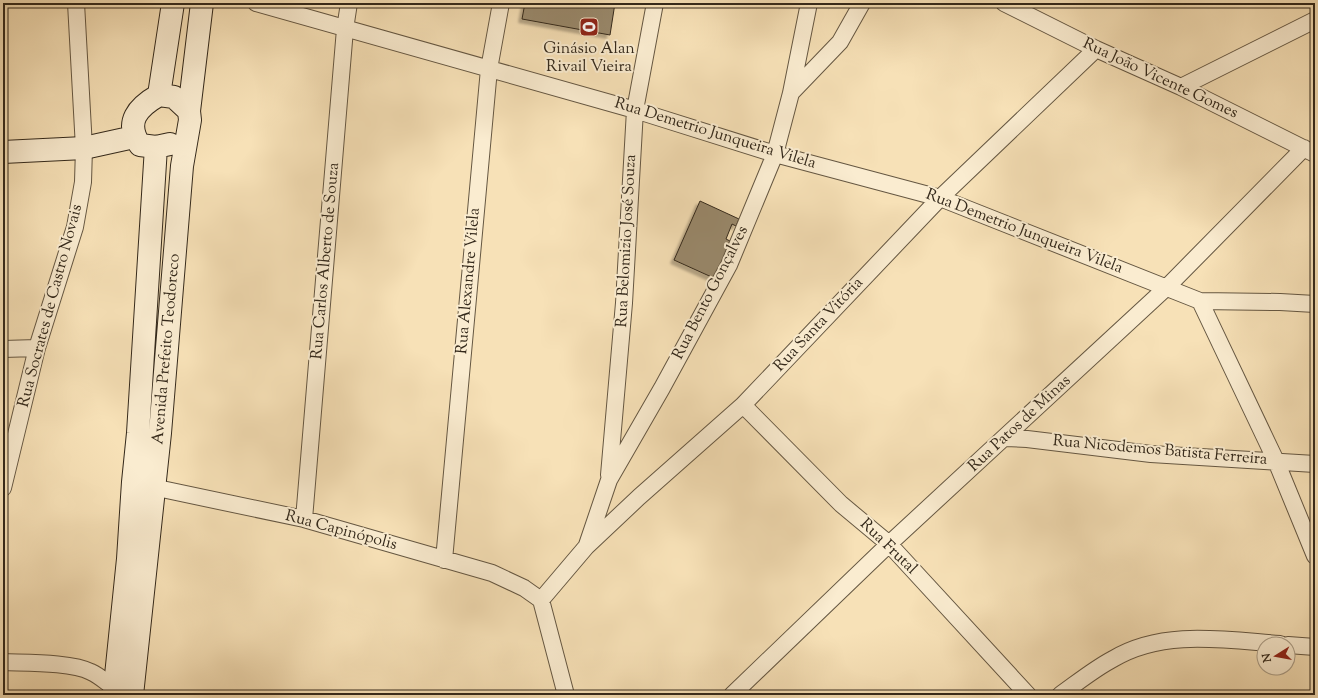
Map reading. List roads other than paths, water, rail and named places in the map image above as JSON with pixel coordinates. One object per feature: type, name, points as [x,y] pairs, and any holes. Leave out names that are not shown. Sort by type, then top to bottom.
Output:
[{"type":"main road","points":[[159,95],[174,3]]},
{"type":"main road","name":"Avenida Prefeito Teodoreco","points":[[122,693],[154,488],[161,426],[182,166],[189,121],[202,3]]},
{"type":"main road","points":[[159,95],[174,97],[189,121],[168,145],[156,147],[140,145],[134,137],[132,127],[137,113],[148,101],[159,95]]},
{"type":"main road","points":[[3,152],[84,148],[134,137]]},
{"type":"main road","name":"Avenida Prefeito Teodoreco","points":[[122,693],[128,559],[138,433],[156,147]]},
{"type":"street","name":"Rua Socrates de Castro Novais","points":[[3,488],[37,348],[75,227],[83,182],[84,148],[76,3]]},
{"type":"street","name":"Rua Demetrio Junqueira Vilela","points":[[256,3],[635,110],[775,154],[940,198],[1200,301]]},
{"type":"street","name":"Rua Carlos Alberto de Souza","points":[[304,519],[345,28],[349,3]]},
{"type":"street","name":"Rua Alexandre Vilela","points":[[444,560],[489,69],[502,3]]},
{"type":"street","name":"Rua Belomizio José Souza","points":[[609,480],[624,303],[635,110],[655,3]]},
{"type":"street","name":"Rua Bento Gonçalves","points":[[586,547],[609,480],[662,388],[729,265],[775,154],[791,93],[809,3]]},
{"type":"street","points":[[791,93],[840,42],[862,3]]},
{"type":"street","name":"Rua João Vicente Gomes","points":[[1004,3],[1096,49],[1181,87],[1309,151]]},
{"type":"street","points":[[1181,87],[1315,20]]},
{"type":"street","name":"Rua Santa Vitória","points":[[542,600],[586,547],[639,497],[743,405],[940,198],[1096,49]]},
{"type":"street","name":"Rua Patos de Minas","points":[[732,695],[889,544],[1167,287],[1309,151]]},
{"type":"street","points":[[1315,304],[1200,301],[1276,461],[1315,556]]},
{"type":"street","points":[[3,349],[37,348]]},
{"type":"street","name":"Rua Frutal","points":[[743,405],[841,504],[889,544],[1028,695]]},
{"type":"street","name":"Rua Nicodemos Batista Ferreira","points":[[1005,438],[1028,439],[1151,454],[1227,460],[1276,461],[1315,464]]},
{"type":"street","name":"Rua Capinópolis","points":[[133,482],[154,488],[304,519],[492,573],[524,588],[542,600]]},
{"type":"street","points":[[542,600],[566,695]]},
{"type":"street","points":[[1060,695],[1113,658],[1150,644],[1176,639],[1207,639],[1256,642]]},
{"type":"street","points":[[1296,646],[1315,647]]},
{"type":"street","points":[[3,662],[68,666],[91,672],[122,693]]},
{"type":"place","name":"Ginásio Alan Rivail Vieira","points":[[589,27]]}]
